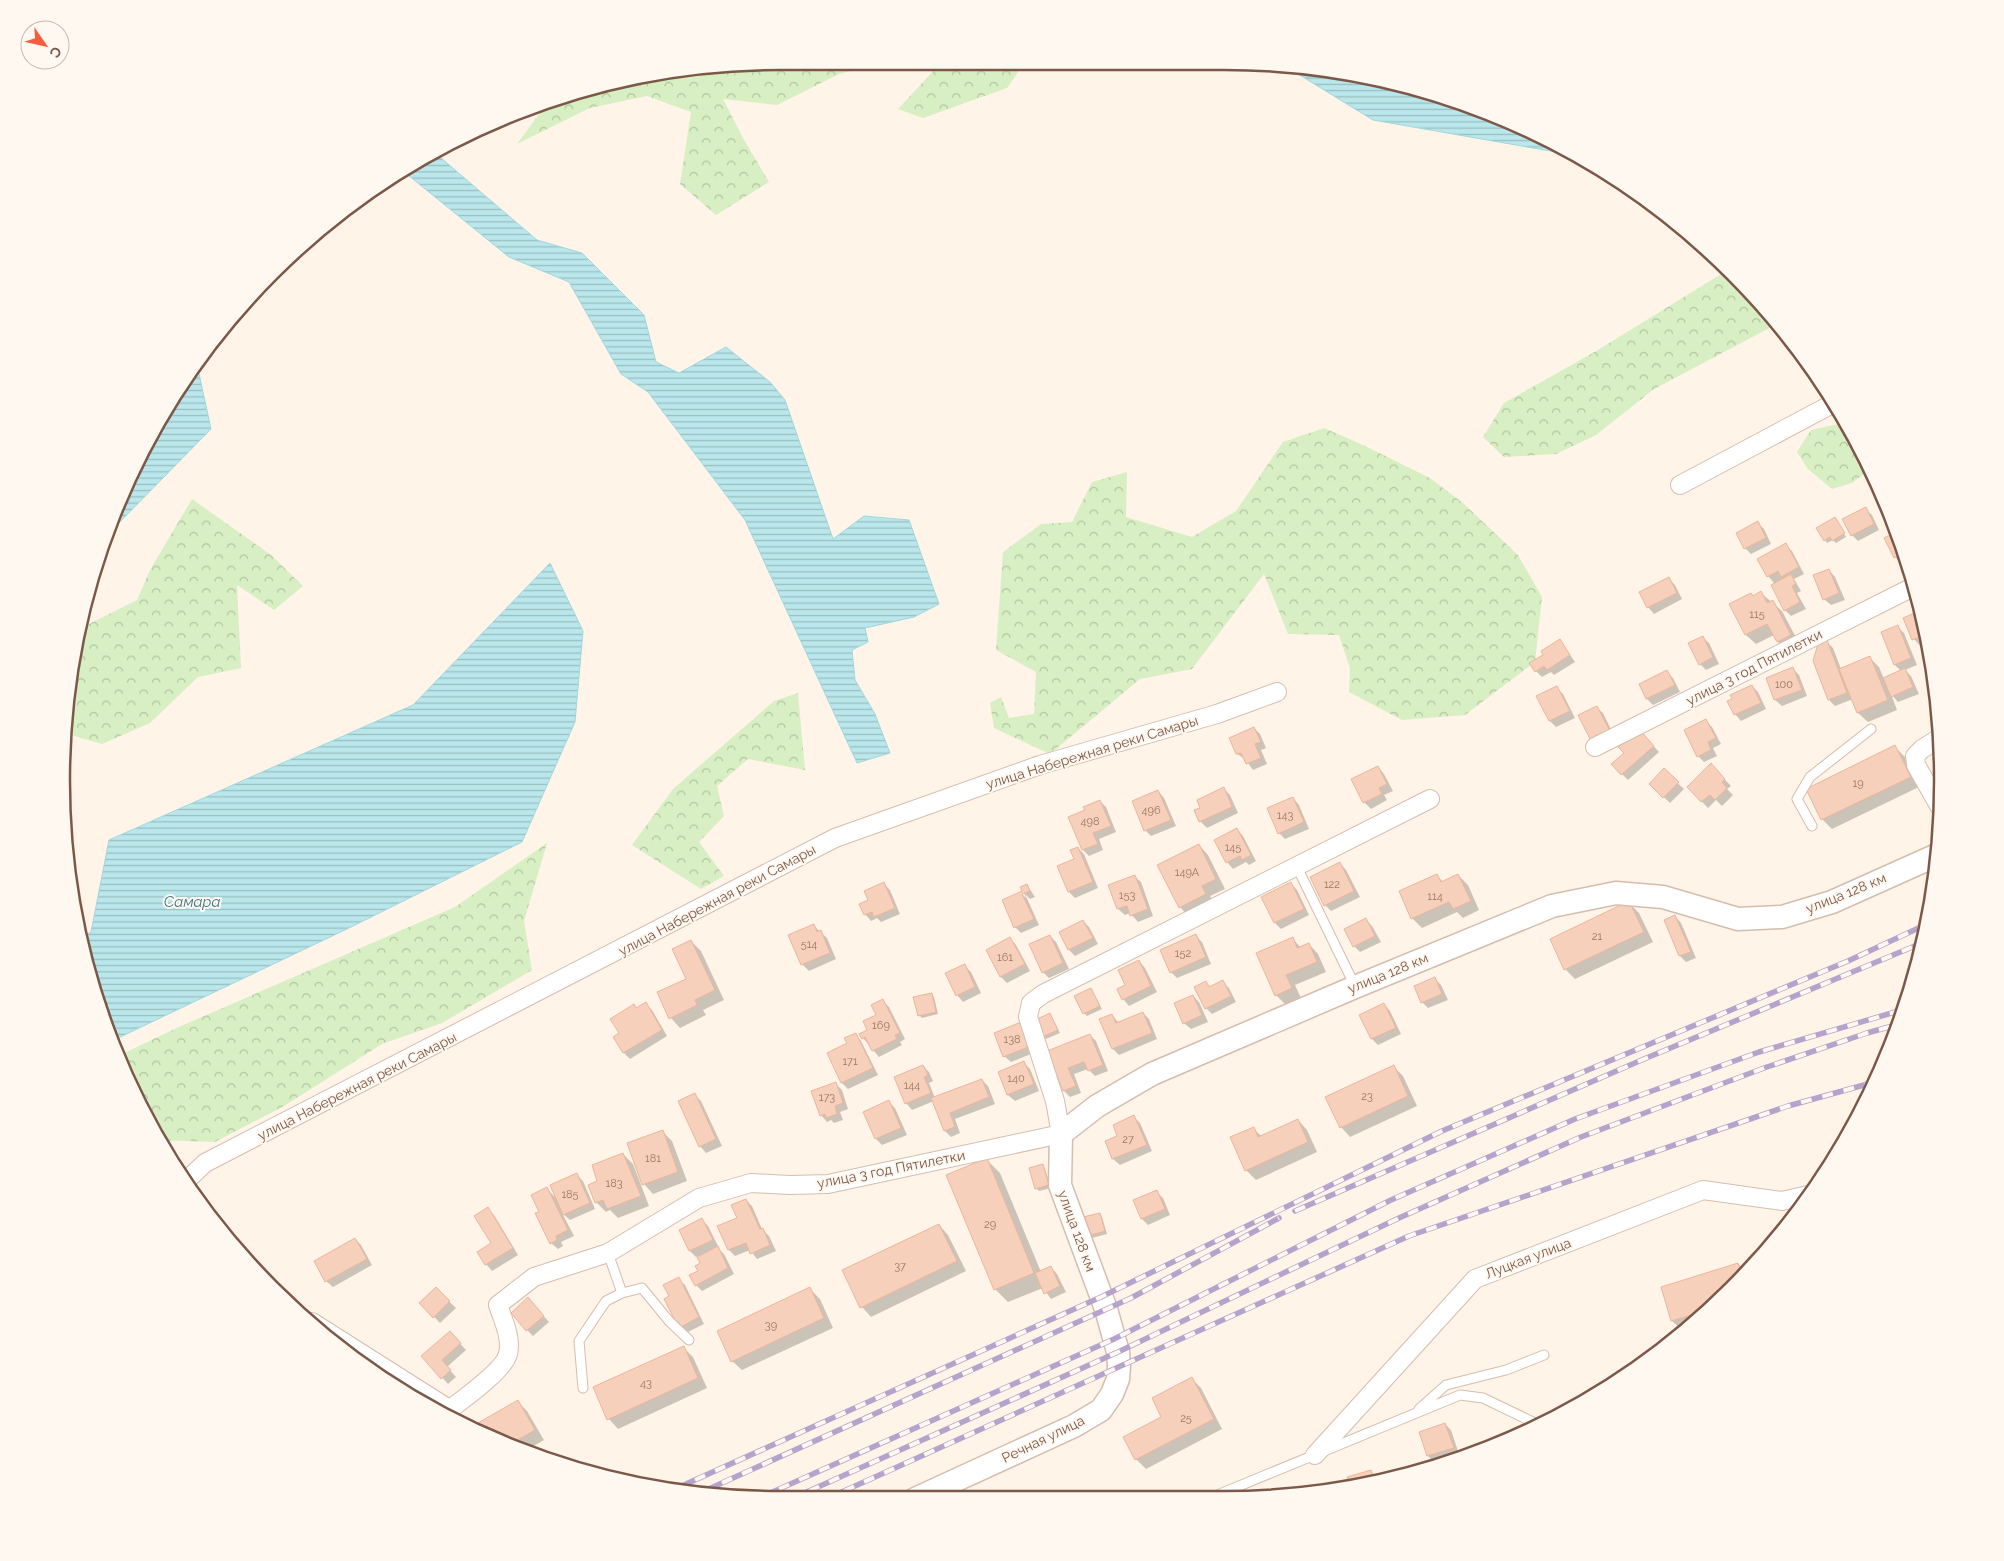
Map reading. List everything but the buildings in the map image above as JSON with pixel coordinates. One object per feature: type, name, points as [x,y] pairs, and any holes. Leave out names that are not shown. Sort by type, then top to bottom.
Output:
[{"type":"street","points":[[1680,485],[1827,407]]},
{"type":"street","name":"улица 3 год Пятилетки","points":[[1595,747],[1908,590]]},
{"type":"street","name":"улица Набережная реки Самары","points":[[191,1176],[205,1163],[835,838],[1040,765],[1217,714],[1277,692]]},
{"type":"street","points":[[1932,743],[1915,756],[1916,765],[1933,796]]},
{"type":"street","points":[[1061,1134],[1055,1102],[1028,1017],[1032,1003],[1042,994],[1430,799]]},
{"type":"street","name":"улица 128 км","points":[[1114,1338],[1106,1309],[1060,1185],[1061,1134],[1097,1106],[1152,1074],[1355,987],[1552,906],[1616,893],[1663,897],[1738,919],[1782,917],[1832,902],[1929,858]]},
{"type":"street","name":"улица 3 год Пятилетки","points":[[448,1409],[486,1382],[508,1356],[509,1342],[498,1305],[534,1277],[608,1253],[699,1198],[751,1183],[828,1184],[1061,1134]]},
{"type":"street","name":"Луцкая улица","points":[[1315,1455],[1475,1279],[1703,1190],[1782,1201],[1798,1197]]},
{"type":"street","name":"Речная улица","points":[[932,1491],[1074,1426],[1101,1410],[1112,1394],[1118,1379],[1119,1366],[1114,1338]]},
{"type":"lane","points":[[1812,826],[1797,799],[1810,777],[1871,729]]},
{"type":"lane","points":[[1296,865],[1355,987]]},
{"type":"lane","points":[[608,1253],[622,1293]]},
{"type":"lane","points":[[583,1388],[579,1341],[606,1301],[622,1293],[642,1288],[669,1321],[689,1340]]},
{"type":"lane","points":[[1414,1414],[1446,1385],[1506,1370],[1544,1354]]},
{"type":"lane","points":[[1227,1491],[1460,1395],[1483,1398],[1531,1421]]},
{"type":"green space","points":[[855,70],[839,74],[777,105],[723,99],[769,182],[716,215],[680,184],[691,112],[647,96],[590,108],[517,144],[540,112],[597,94],[642,84],[688,76],[734,72]]},
{"type":"green space","points":[[934,70],[1019,70],[1007,88],[923,118],[898,109]]},
{"type":"green space","points":[[1722,274],[1770,327],[1654,389],[1596,435],[1556,454],[1504,457],[1483,437],[1504,403],[1598,350]]},
{"type":"green space","points":[[1838,424],[1864,474],[1852,483],[1832,489],[1808,469],[1797,452],[1811,430]]},
{"type":"green space","points":[[1324,428],[1430,478],[1463,503],[1518,555],[1542,597],[1535,662],[1465,715],[1402,720],[1349,692],[1350,668],[1339,635],[1288,634],[1264,574],[1192,669],[1140,679],[1050,754],[994,728],[990,703],[1001,697],[1009,718],[1034,714],[1036,672],[996,650],[1003,552],[1041,524],[1072,522],[1092,482],[1127,472],[1126,517],[1192,537],[1236,511],[1283,442]]},
{"type":"green space","points":[[192,499],[271,555],[303,586],[274,610],[237,585],[241,668],[198,677],[150,723],[102,744],[72,735],[76,688],[88,625],[137,600],[150,570]]},
{"type":"green space","points":[[798,693],[805,770],[748,759],[717,786],[724,816],[699,842],[724,876],[701,889],[632,845],[673,789],[774,701]]},
{"type":"green space","points":[[547,843],[524,921],[532,970],[442,1023],[382,1044],[284,1106],[215,1142],[168,1140],[143,1095],[124,1053],[181,1026],[455,907]]},
{"type":"water","points":[[1299,75],[1362,84],[1407,94],[1495,124],[1554,152],[1373,120]]},
{"type":"water","points":[[440,157],[537,240],[582,253],[644,315],[656,362],[679,373],[726,347],[770,382],[785,400],[833,539],[864,516],[909,520],[939,604],[914,617],[865,628],[868,642],[852,650],[855,680],[875,714],[890,753],[857,763],[745,520],[648,392],[621,374],[569,282],[509,257],[409,176]]},
{"type":"water","points":[[199,373],[211,429],[119,523],[143,466],[165,425]]},
{"type":"water","name":"Самара","points":[[550,563],[583,631],[575,722],[522,842],[349,928],[119,1038],[94,964],[87,934],[91,932],[109,840],[413,705]]},
{"type":"railway","points":[[685,1484],[1101,1297],[1442,1131],[1848,961],[1918,928]]},
{"type":"railway","points":[[1295,1211],[1644,1059],[1914,946]]},
{"type":"railway","points":[[775,1491],[1114,1339],[1391,1200],[1575,1119],[1759,1052],[1895,1012]]},
{"type":"railway","points":[[809,1491],[1118,1352],[1399,1218],[1581,1137],[1764,1068],[1889,1027]]},
{"type":"railway","points":[[844,1491],[1409,1236],[1788,1106],[1866,1085]]},
{"type":"railway","points":[[713,1487],[1131,1298],[1279,1218]]}]
